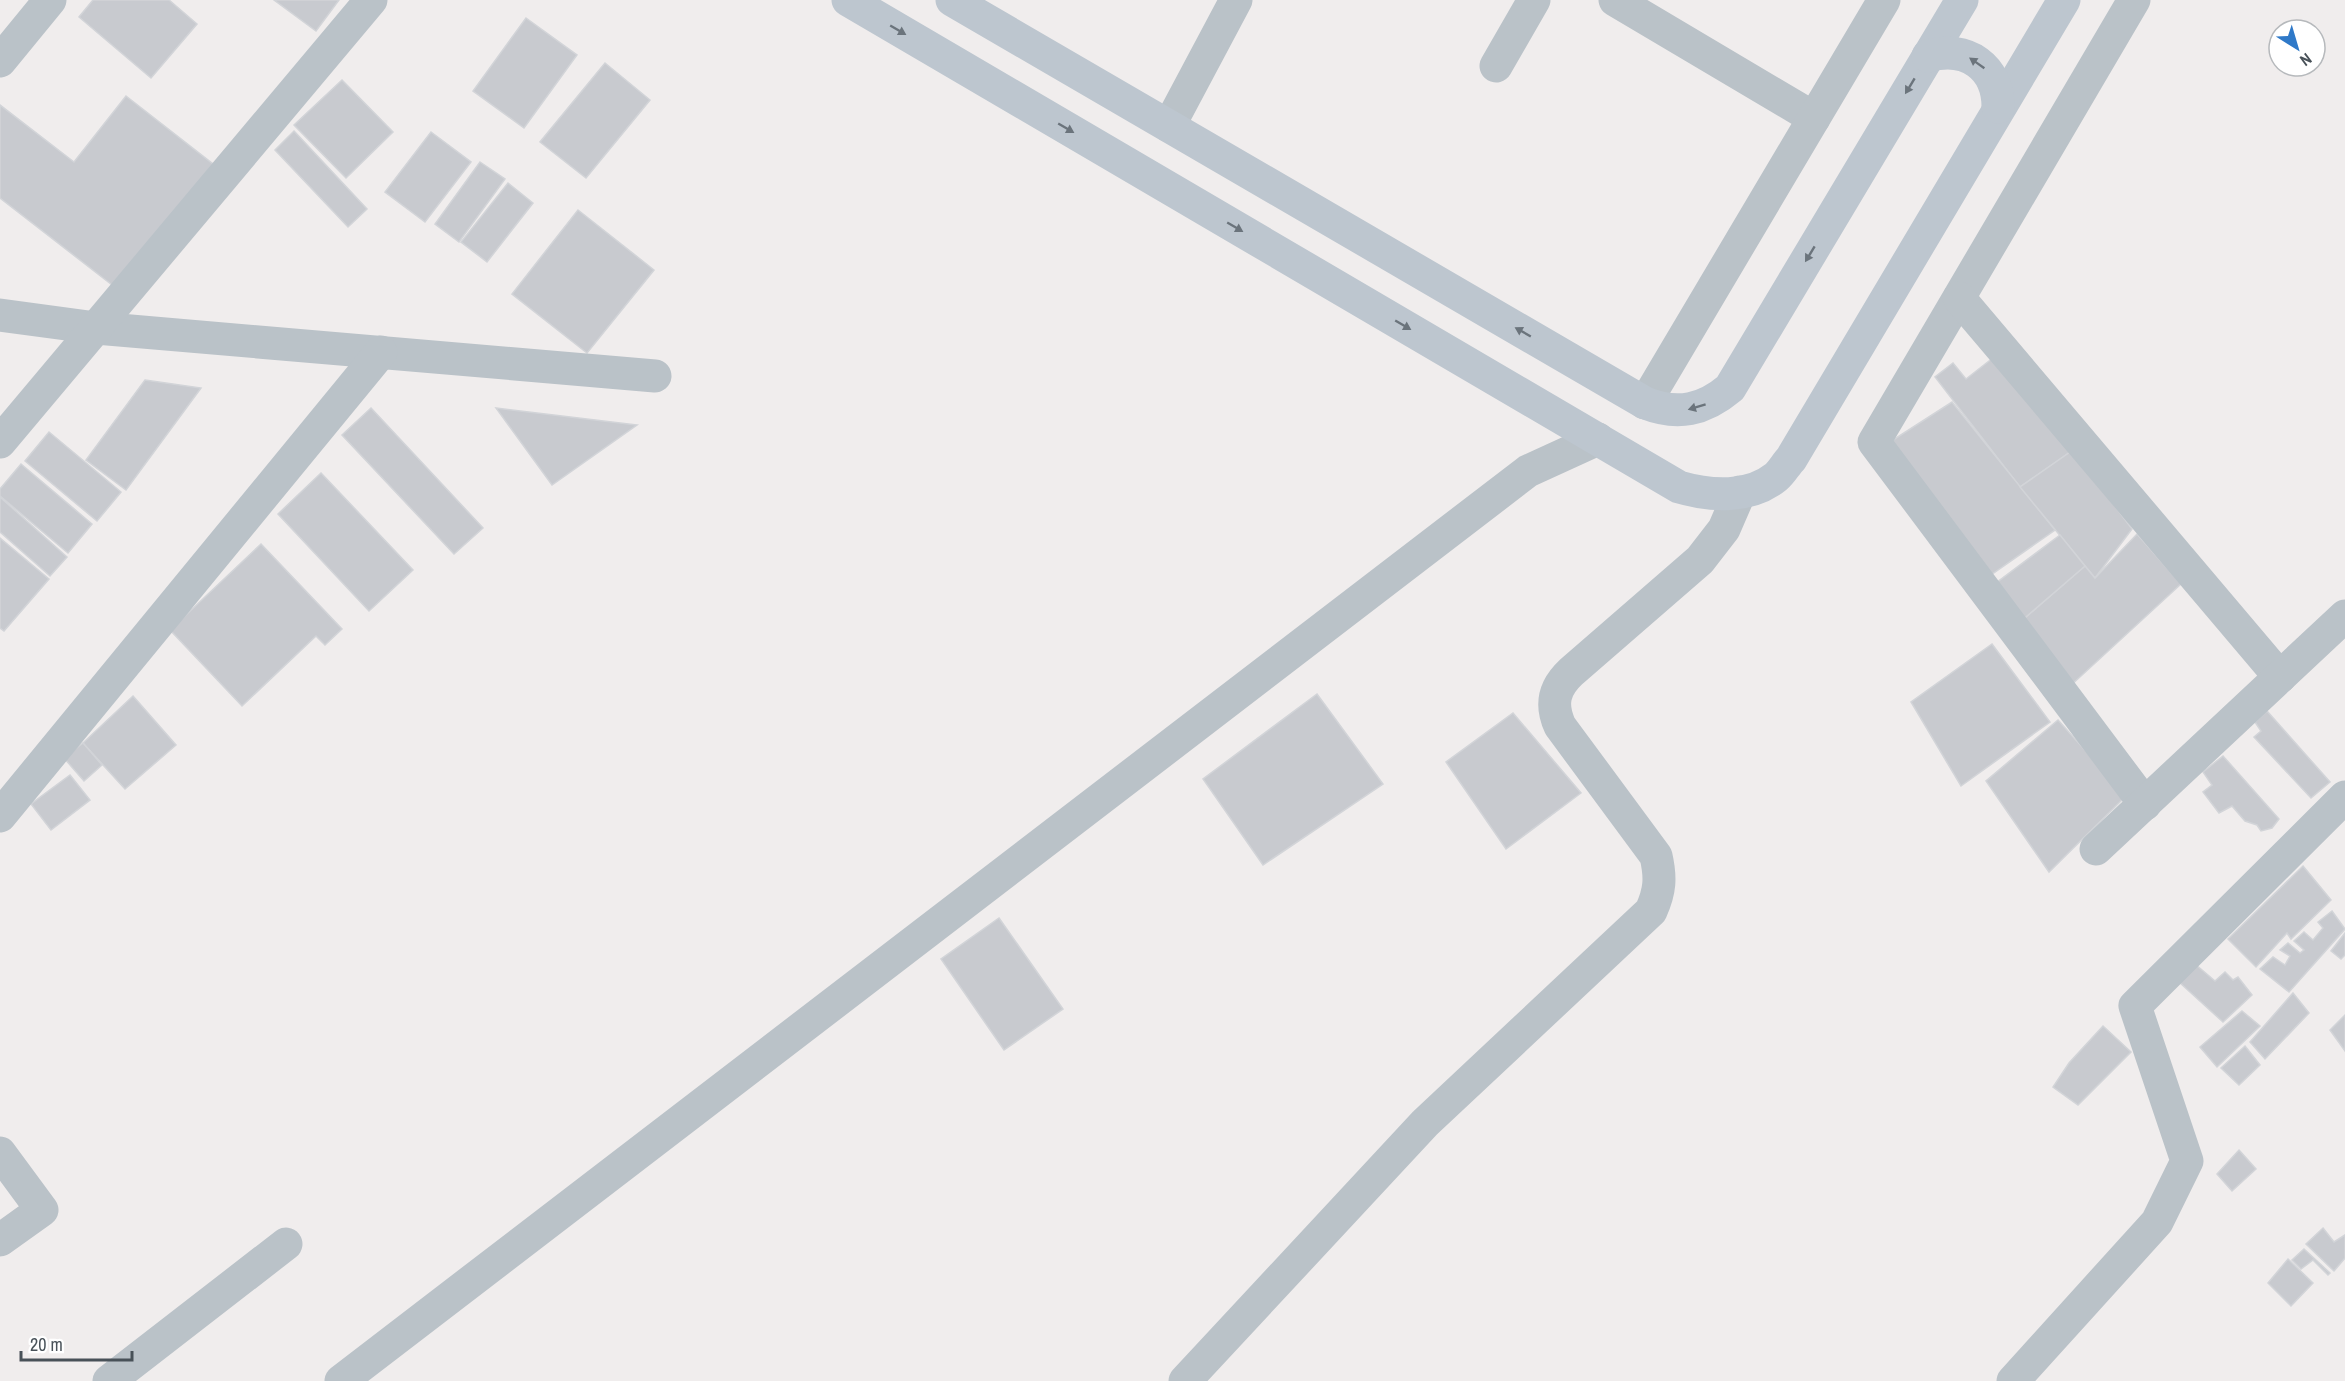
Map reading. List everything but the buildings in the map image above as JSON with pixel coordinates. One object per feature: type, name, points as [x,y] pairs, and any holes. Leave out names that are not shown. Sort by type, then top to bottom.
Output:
[{"type":"street","points":[[0,61],[50,0]]},
{"type":"street","points":[[0,442],[371,0]]},
{"type":"street","points":[[848,0],[1679,488],[1720,495],[1740,492],[1776,477],[1791,459],[1998,107],[2064,0]]},
{"type":"street","points":[[952,0],[1645,404],[1671,410],[1698,408],[1715,400],[1730,388],[1962,0]]},
{"type":"street","points":[[1169,126],[1236,0]]},
{"type":"street","points":[[1496,66],[1534,0]]},
{"type":"street","points":[[1615,0],[1814,118]]},
{"type":"street","points":[[1645,404],[1884,0]]},
{"type":"street","points":[[2134,0],[1874,442],[2145,804]]},
{"type":"street","points":[[1928,56],[1954,52],[1978,62],[1988,70],[1995,82],[1998,107]]},
{"type":"street","points":[[1959,298],[2280,677]]},
{"type":"street","points":[[0,315],[96,328],[655,376]]},
{"type":"street","points":[[0,816],[381,352]]},
{"type":"street","points":[[340,1381],[1528,471],[1598,439]]},
{"type":"street","points":[[1185,1381],[1425,1123],[1651,912],[1659,894],[1660,875],[1656,856],[1560,726],[1555,715],[1556,691],[1570,672],[1700,560],[1724,529],[1740,492]]},
{"type":"street","points":[[2096,849],[2345,616]]},
{"type":"street","points":[[2013,1381],[2157,1222],[2187,1161],[2135,1006],[2345,797]]},
{"type":"street","points":[[0,1153],[42,1210],[0,1240]]},
{"type":"street","points":[[109,1381],[286,1244]]}]
